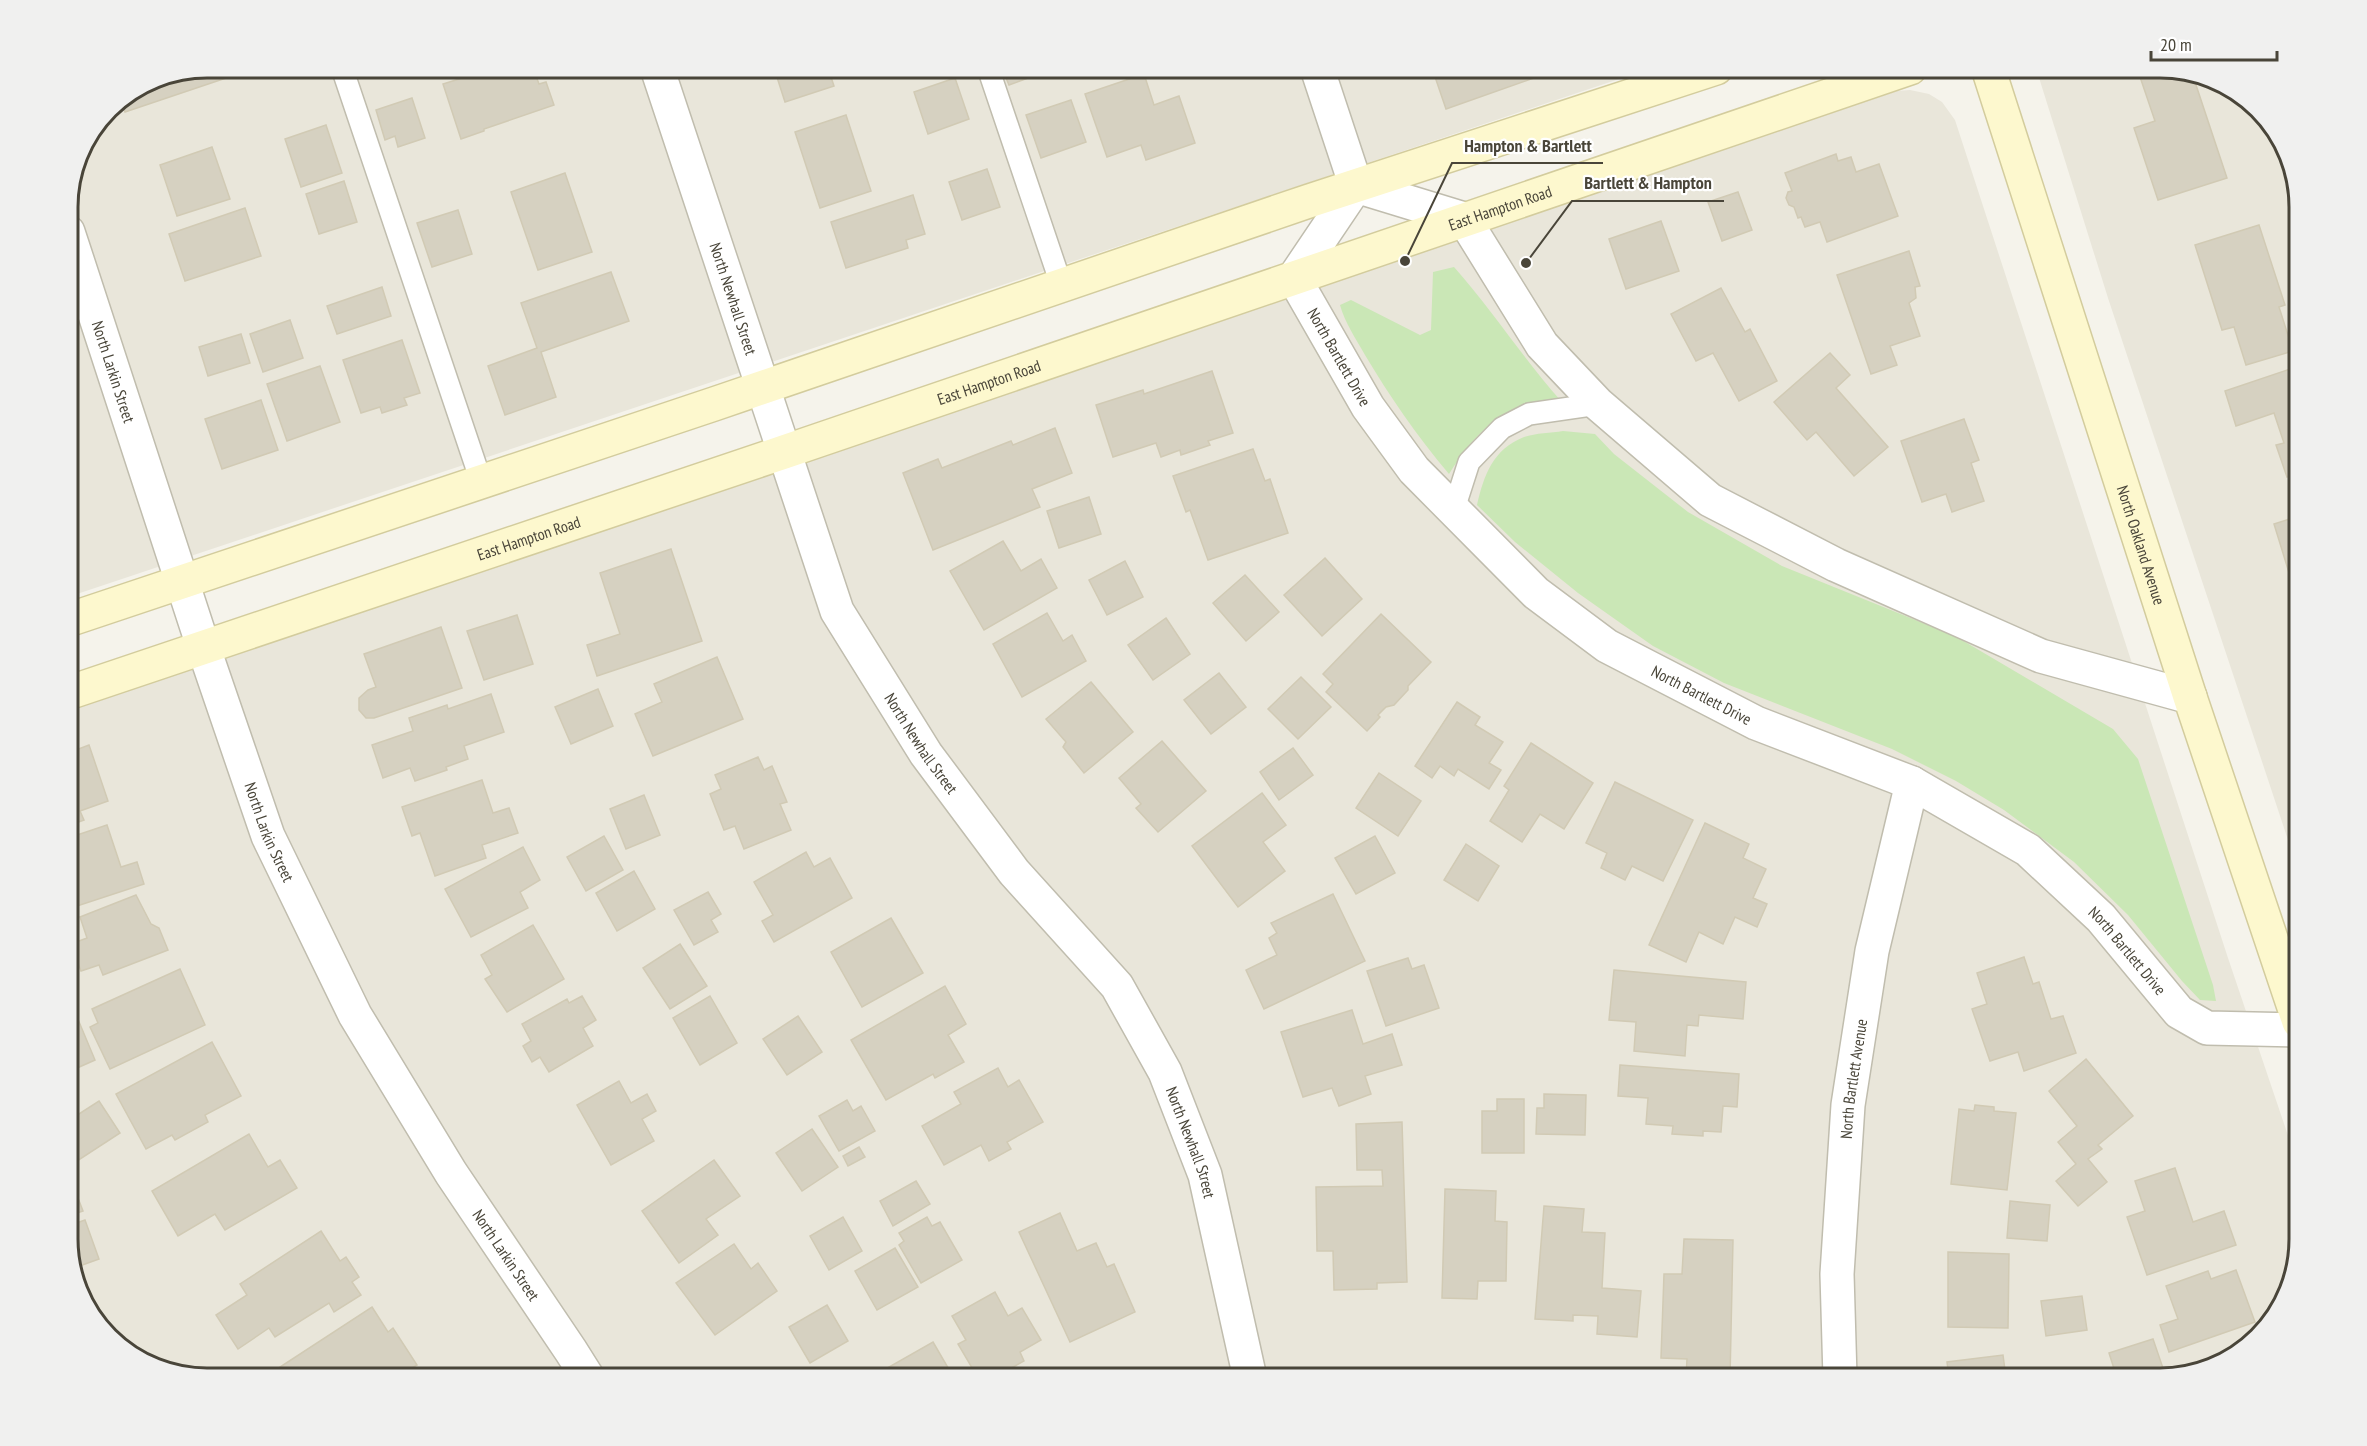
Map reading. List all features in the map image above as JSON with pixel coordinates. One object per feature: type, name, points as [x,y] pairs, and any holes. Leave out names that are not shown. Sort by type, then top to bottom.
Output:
[{"type":"main road","points":[[78,617],[1356,186],[1653,78]]},
{"type":"main road","name":"East Hampton Road","points":[[78,690],[784,452],[1880,78]]},
{"type":"main road","name":"North Oakland Avenue","points":[[1991,78],[2190,697],[2289,990]]},
{"type":"street","name":"North Newhall Street","points":[[660,78],[837,610],[926,754],[1014,873],[1117,986],[1165,1072],[1206,1175],[1248,1368]]},
{"type":"street","points":[[1320,78],[1356,186]]},
{"type":"street","points":[[1356,186],[1464,219],[1542,345],[1598,404],[1710,500],[1836,565],[2041,656],[2190,697]]},
{"type":"street","points":[[1294,278],[1356,186]]},
{"type":"street","name":"North Larkin Street","points":[[78,263],[203,646],[268,836],[355,1015],[451,1173],[582,1368]]},
{"type":"street","name":"North Bartlett Drive","points":[[1294,278],[1368,407],[1414,470],[1453,512],[1536,593],[1607,646],[1756,723],[1912,783],[2028,850],[2101,918],[2179,1012],[2207,1028],[2289,1030]]},
{"type":"street","name":"North Bartlett Avenue","points":[[1840,1368],[1837,1274],[1848,1104],[1872,951],[1912,783]]},
{"type":"lane","points":[[345,78],[482,481]]},
{"type":"lane","points":[[991,78],[1061,285]]},
{"type":"lane","points":[[1453,512],[1469,462],[1502,428],[1529,414],[1598,404]]},
{"type":"shaded area","points":[[199,78],[1622,78],[78,594],[79,190],[91,150],[105,128],[135,100],[166,85]]},
{"type":"shaded area","points":[[2039,78],[2177,79],[2193,82],[2224,95],[2245,110],[2267,135],[2282,166],[2289,199],[2289,843],[2108,298]]},
{"type":"shaded area","points":[[1910,90],[1929,94],[1942,102],[1955,120],[2289,1138],[2289,1239],[2285,1272],[2272,1304],[2262,1318],[2239,1341],[2224,1351],[2193,1364],[2160,1368],[207,1368],[174,1364],[142,1351],[116,1330],[100,1311],[85,1280],[78,1247],[78,701],[1897,91]]},
{"type":"green space","points":[[1454,267],[1561,401],[1523,409],[1495,422],[1472,442],[1449,474],[1415,431],[1384,386],[1351,331],[1340,305],[1351,300],[1420,335],[1431,330],[1433,272]]},
{"type":"green space","points":[[1563,431],[1595,434],[1614,454],[1688,512],[1782,566],[1955,636],[2113,729],[2138,759],[2213,985],[2216,1001],[2200,1000],[2128,915],[2074,862],[2004,810],[1956,781],[1892,749],[1724,683],[1653,646],[1578,593],[1515,542],[1477,505],[1487,473],[1497,456],[1513,442],[1524,437]]},
{"type":"building","points":[[199,78],[226,78],[125,112],[124,109],[135,100],[166,85]]},
{"type":"building","points":[[462,78],[537,78],[539,84],[546,82],[554,105],[461,139],[443,84]]},
{"type":"building","points":[[777,78],[831,78],[834,86],[785,102]]},
{"type":"building","points":[[955,78],[969,119],[928,134],[914,92]]},
{"type":"building","points":[[1006,78],[1028,78],[1009,85]]},
{"type":"building","points":[[1132,78],[1145,78],[1154,105],[1179,96],[1195,143],[1146,160],[1141,145],[1107,157],[1085,94]]},
{"type":"building","points":[[1435,78],[1534,78],[1446,109]]},
{"type":"building","points":[[2140,78],[2177,79],[2195,83],[2227,178],[2158,200],[2134,128],[2155,121]]},
{"type":"building","points":[[412,98],[425,138],[398,147],[395,136],[385,140],[376,110]]},
{"type":"building","points":[[1071,100],[1086,142],[1041,158],[1026,115]]},
{"type":"building","points":[[846,115],[871,191],[820,208],[795,132]]},
{"type":"building","points":[[326,125],[342,173],[301,187],[285,139]]},
{"type":"building","points":[[212,147],[230,199],[177,216],[160,165]]},
{"type":"building","points":[[1836,154],[1838,161],[1851,157],[1856,172],[1879,164],[1898,216],[1827,242],[1820,222],[1805,227],[1794,207],[1789,205],[1786,198],[1788,192],[1792,191],[1785,173]]},
{"type":"building","points":[[987,169],[1000,207],[962,220],[949,182]]},
{"type":"building","points":[[565,173],[592,252],[538,270],[511,192]]},
{"type":"building","points":[[344,181],[357,222],[319,234],[306,194]]},
{"type":"building","points":[[1738,192],[1752,230],[1722,241],[1708,202]]},
{"type":"building","points":[[913,195],[925,234],[906,240],[908,248],[846,268],[831,222]]},
{"type":"building","points":[[245,208],[261,256],[185,281],[169,234]]},
{"type":"building","points":[[458,210],[472,254],[432,267],[417,223]]},
{"type":"building","points":[[1661,221],[1679,271],[1626,289],[1609,239]]},
{"type":"building","points":[[2259,225],[2285,305],[2279,307],[2289,338],[2289,352],[2246,365],[2234,327],[2222,330],[2195,245]]},
{"type":"building","points":[[1909,251],[1920,286],[1915,287],[1916,298],[1909,303],[1920,336],[1890,346],[1897,365],[1871,374],[1837,275]]},
{"type":"building","points":[[611,272],[629,321],[541,352],[556,397],[505,415],[488,366],[537,348],[521,303]]},
{"type":"building","points":[[382,287],[391,316],[337,334],[327,306]]},
{"type":"building","points":[[1721,288],[1745,332],[1750,329],[1777,381],[1739,401],[1713,353],[1696,361],[1671,314]]},
{"type":"building","points":[[290,320],[303,358],[263,372],[250,334]]},
{"type":"building","points":[[241,334],[250,363],[208,376],[199,347]]},
{"type":"building","points":[[402,340],[420,393],[404,398],[407,405],[382,413],[380,407],[361,413],[343,360]]},
{"type":"building","points":[[1830,353],[1850,375],[1836,388],[1888,447],[1854,476],[1816,432],[1807,440],[1774,402]]},
{"type":"building","points":[[320,366],[340,422],[287,441],[267,384]]},
{"type":"building","points":[[2289,369],[2289,476],[2287,477],[2276,445],[2284,443],[2274,413],[2236,426],[2225,391]]},
{"type":"building","points":[[1212,371],[1233,433],[1208,441],[1210,445],[1181,455],[1180,450],[1161,457],[1156,443],[1113,457],[1096,405],[1143,390],[1144,394]]},
{"type":"building","points":[[261,400],[278,450],[222,469],[205,419]]},
{"type":"building","points":[[1964,419],[1979,460],[1971,463],[1984,501],[1952,512],[1946,494],[1922,502],[1901,441]]},
{"type":"building","points":[[1055,428],[1072,473],[1032,489],[1040,507],[933,550],[903,473],[938,459],[942,468],[1011,441],[1013,445]]},
{"type":"building","points":[[1253,449],[1265,481],[1270,479],[1288,533],[1208,560],[1190,510],[1186,512],[1173,476]]},
{"type":"building","points":[[1089,497],[1101,534],[1059,548],[1047,511]]},
{"type":"building","points":[[2289,519],[2289,573],[2274,524]]},
{"type":"building","points":[[1003,541],[1021,571],[1041,559],[1057,588],[984,630],[950,571]]},
{"type":"building","points":[[671,549],[702,641],[597,676],[587,645],[620,634],[600,573]]},
{"type":"building","points":[[1325,558],[1362,599],[1322,636],[1284,595]]},
{"type":"building","points":[[1125,561],[1143,597],[1107,615],[1089,580]]},
{"type":"building","points":[[1245,575],[1279,612],[1246,641],[1213,603]]},
{"type":"building","points":[[1047,613],[1063,641],[1072,635],[1086,661],[1022,697],[993,644]]},
{"type":"building","points":[[1381,614],[1431,662],[1394,705],[1386,707],[1378,715],[1380,717],[1367,731],[1326,692],[1333,684],[1323,674]]},
{"type":"building","points":[[517,615],[533,664],[484,680],[467,631]]},
{"type":"building","points":[[1166,618],[1190,654],[1153,680],[1128,645]]},
{"type":"building","points":[[441,627],[462,688],[374,718],[366,718],[359,710],[359,698],[368,690],[376,687],[364,654]]},
{"type":"building","points":[[717,657],[743,719],[653,756],[635,714],[662,702],[654,684]]},
{"type":"building","points":[[1219,673],[1246,707],[1211,734],[1184,700]]},
{"type":"building","points":[[1301,677],[1331,707],[1298,739],[1268,709]]},
{"type":"building","points":[[1091,682],[1133,732],[1084,773],[1063,747],[1066,742],[1046,719]]},
{"type":"building","points":[[598,689],[613,726],[571,744],[555,707]]},
{"type":"building","points":[[491,694],[504,732],[464,746],[468,759],[446,767],[447,770],[415,781],[410,768],[383,778],[372,745],[413,731],[409,718],[447,705],[448,709]]},
{"type":"building","points":[[1457,702],[1480,717],[1475,725],[1503,742],[1489,763],[1501,770],[1489,789],[1458,769],[1454,776],[1440,766],[1432,778],[1415,766]]},
{"type":"building","points":[[1162,741],[1206,791],[1158,832],[1136,808],[1141,804],[1119,778]]},
{"type":"building","points":[[1531,743],[1593,783],[1564,829],[1540,814],[1522,842],[1490,821],[1509,790],[1504,786]]},
{"type":"building","points":[[89,745],[108,801],[80,811],[84,820],[78,822],[78,749]]},
{"type":"building","points":[[1293,748],[1313,775],[1279,800],[1260,772]]},
{"type":"building","points":[[758,757],[764,770],[772,766],[787,802],[780,804],[791,830],[744,849],[735,826],[724,830],[710,794],[721,789],[715,775]]},
{"type":"building","points":[[1379,773],[1421,801],[1398,836],[1356,808]]},
{"type":"building","points":[[482,780],[493,813],[509,808],[518,833],[482,845],[486,858],[435,876],[420,833],[412,836],[402,807]]},
{"type":"building","points":[[1615,782],[1693,820],[1663,881],[1632,866],[1625,880],[1601,868],[1607,853],[1586,843]]},
{"type":"building","points":[[1262,793],[1286,825],[1263,842],[1285,871],[1238,907],[1192,846]]},
{"type":"building","points":[[644,795],[660,835],[626,849],[610,809]]},
{"type":"building","points":[[1705,823],[1749,844],[1743,858],[1766,869],[1753,898],[1767,904],[1757,927],[1735,917],[1723,944],[1699,932],[1686,962],[1649,945]]},
{"type":"building","points":[[107,825],[121,867],[137,862],[144,884],[78,906],[78,835]]},
{"type":"building","points":[[604,836],[623,870],[586,891],[567,857]]},
{"type":"building","points":[[1375,836],[1395,873],[1356,894],[1335,858]]},
{"type":"building","points":[[1466,844],[1499,866],[1478,901],[1444,880]]},
{"type":"building","points":[[523,847],[540,880],[520,892],[528,908],[471,937],[445,889]]},
{"type":"building","points":[[806,852],[814,867],[830,858],[852,898],[774,942],[762,921],[773,915],[754,882]]},
{"type":"building","points":[[634,871],[655,909],[617,931],[596,893]]},
{"type":"building","points":[[708,892],[721,914],[711,920],[718,932],[694,945],[674,910]]},
{"type":"building","points":[[1333,894],[1365,961],[1264,1009],[1246,970],[1277,955],[1269,938],[1277,933],[1271,923]]},
{"type":"building","points":[[136,895],[151,924],[159,928],[168,950],[103,975],[99,965],[81,971],[78,963],[78,941],[87,938],[80,917]]},
{"type":"building","points":[[891,918],[923,973],[862,1007],[831,952]]},
{"type":"building","points":[[533,925],[564,979],[507,1012],[485,979],[492,975],[481,955]]},
{"type":"building","points":[[680,944],[707,986],[670,1009],[643,968]]},
{"type":"building","points":[[2024,957],[2033,984],[2039,982],[2051,1019],[2063,1016],[2076,1053],[2024,1071],[2018,1052],[1990,1061],[1972,1009],[1987,1004],[1977,973]]},
{"type":"building","points":[[1408,958],[1412,969],[1424,965],[1439,1008],[1386,1026],[1367,971]]},
{"type":"building","points":[[180,969],[205,1025],[110,1069],[90,1027],[98,1023],[92,1009]]},
{"type":"building","points":[[1614,970],[1746,982],[1743,1019],[1699,1015],[1698,1026],[1687,1025],[1685,1056],[1634,1051],[1636,1022],[1609,1020]]},
{"type":"building","points":[[945,986],[966,1024],[948,1035],[964,1062],[935,1078],[933,1074],[886,1100],[851,1040]]},
{"type":"building","points":[[582,996],[596,1020],[583,1028],[593,1046],[549,1072],[540,1057],[532,1062],[523,1046],[531,1041],[522,1024],[567,999],[569,1003]]},
{"type":"building","points":[[710,996],[737,1043],[700,1065],[673,1018]]},
{"type":"building","points":[[1352,1010],[1363,1044],[1392,1034],[1402,1065],[1365,1076],[1371,1094],[1339,1106],[1332,1088],[1303,1097],[1281,1032]]},
{"type":"building","points":[[798,1016],[822,1052],[787,1075],[763,1039]]},
{"type":"building","points":[[78,1019],[95,1060],[78,1068]]},
{"type":"building","points":[[212,1042],[241,1096],[205,1115],[208,1122],[175,1140],[172,1135],[146,1149],[116,1094]]},
{"type":"building","points":[[2086,1059],[2133,1116],[2098,1145],[2102,1149],[2088,1159],[2107,1182],[2078,1206],[2056,1181],[2076,1164],[2058,1142],[2077,1126],[2049,1091]]},
{"type":"building","points":[[1620,1065],[1739,1074],[1737,1107],[1723,1106],[1721,1132],[1703,1131],[1703,1136],[1672,1134],[1673,1126],[1646,1124],[1648,1098],[1618,1096]]},
{"type":"building","points":[[998,1068],[1008,1087],[1019,1080],[1043,1122],[1007,1142],[1011,1149],[989,1161],[981,1145],[944,1165],[922,1126],[961,1104],[954,1092]]},
{"type":"building","points":[[619,1081],[631,1103],[647,1094],[656,1111],[642,1119],[654,1141],[611,1165],[577,1105]]},
{"type":"building","points":[[1544,1094],[1586,1095],[1585,1135],[1536,1134],[1537,1108],[1544,1108]]},
{"type":"building","points":[[1497,1099],[1524,1099],[1524,1153],[1482,1153],[1482,1111],[1497,1111]]},
{"type":"building","points":[[847,1100],[853,1111],[861,1106],[875,1131],[839,1151],[819,1116]]},
{"type":"building","points":[[99,1101],[120,1133],[78,1160],[78,1115]]},
{"type":"building","points":[[1975,1105],[1994,1107],[1994,1111],[2016,1113],[2007,1190],[1951,1184],[1959,1109],[1974,1111]]},
{"type":"building","points":[[1402,1122],[1407,1282],[1377,1283],[1377,1289],[1334,1290],[1333,1251],[1317,1251],[1316,1187],[1383,1186],[1382,1170],[1357,1170],[1356,1124]]},
{"type":"building","points":[[812,1129],[838,1167],[802,1191],[776,1153]]},
{"type":"building","points":[[249,1134],[268,1167],[280,1160],[297,1188],[225,1230],[215,1214],[178,1236],[152,1191]]},
{"type":"building","points":[[859,1147],[865,1157],[848,1166],[843,1156]]},
{"type":"building","points":[[714,1160],[740,1196],[706,1219],[718,1235],[679,1263],[642,1211]]},
{"type":"building","points":[[2175,1168],[2193,1222],[2224,1211],[2236,1245],[2147,1275],[2127,1217],[2145,1211],[2135,1181]]},
{"type":"building","points":[[916,1181],[930,1204],[893,1226],[880,1201]]},
{"type":"building","points":[[1445,1189],[1496,1191],[1495,1221],[1507,1222],[1506,1281],[1478,1281],[1477,1299],[1442,1298]]},
{"type":"building","points":[[78,1198],[83,1211],[78,1213]]},
{"type":"building","points":[[2010,1201],[2050,1205],[2047,1241],[2007,1238]]},
{"type":"building","points":[[1544,1206],[1584,1209],[1582,1232],[1605,1233],[1602,1288],[1641,1291],[1637,1337],[1597,1334],[1598,1316],[1573,1315],[1573,1321],[1535,1319]]},
{"type":"building","points":[[1060,1213],[1077,1251],[1096,1243],[1107,1267],[1114,1264],[1135,1312],[1070,1342],[1019,1232]]},
{"type":"building","points":[[843,1217],[862,1251],[829,1270],[810,1236]]},
{"type":"building","points":[[927,1217],[932,1226],[940,1222],[962,1260],[921,1283],[899,1245],[904,1241],[899,1233]]},
{"type":"building","points":[[85,1220],[99,1259],[81,1266],[78,1247],[78,1222]]},
{"type":"building","points":[[321,1231],[340,1261],[346,1257],[359,1277],[352,1282],[361,1295],[334,1312],[329,1303],[275,1337],[269,1328],[238,1349],[216,1315],[247,1295],[240,1284]]},
{"type":"building","points":[[1684,1239],[1733,1240],[1730,1368],[1687,1368],[1687,1359],[1661,1358],[1664,1274],[1682,1274]]},
{"type":"building","points":[[734,1244],[751,1269],[758,1263],[777,1291],[715,1335],[676,1283]]},
{"type":"building","points":[[895,1248],[918,1287],[877,1310],[855,1271]]},
{"type":"building","points":[[1948,1252],[2009,1254],[2008,1328],[1948,1327]]},
{"type":"building","points":[[2236,1270],[2255,1322],[2169,1352],[2160,1325],[2178,1319],[2166,1286],[2208,1271],[2211,1279]]},
{"type":"building","points":[[995,1292],[1008,1316],[1022,1308],[1041,1340],[1020,1352],[1024,1361],[1011,1368],[972,1368],[958,1344],[966,1340],[952,1316]]},
{"type":"building","points":[[2082,1296],[2087,1330],[2046,1336],[2041,1301]]},
{"type":"building","points":[[827,1305],[848,1341],[810,1363],[789,1327]]},
{"type":"building","points":[[372,1307],[388,1332],[393,1328],[417,1365],[412,1368],[279,1368]]},
{"type":"building","points":[[2153,1339],[2163,1368],[2114,1368],[2109,1353]]},
{"type":"building","points":[[933,1342],[948,1368],[887,1368]]},
{"type":"building","points":[[2003,1355],[2005,1368],[1948,1368],[1947,1362]]},
{"type":"place","name":"Hampton & Bartlett","points":[[1405,261]]},
{"type":"place","name":"Bartlett & Hampton","points":[[1526,263]]}]
